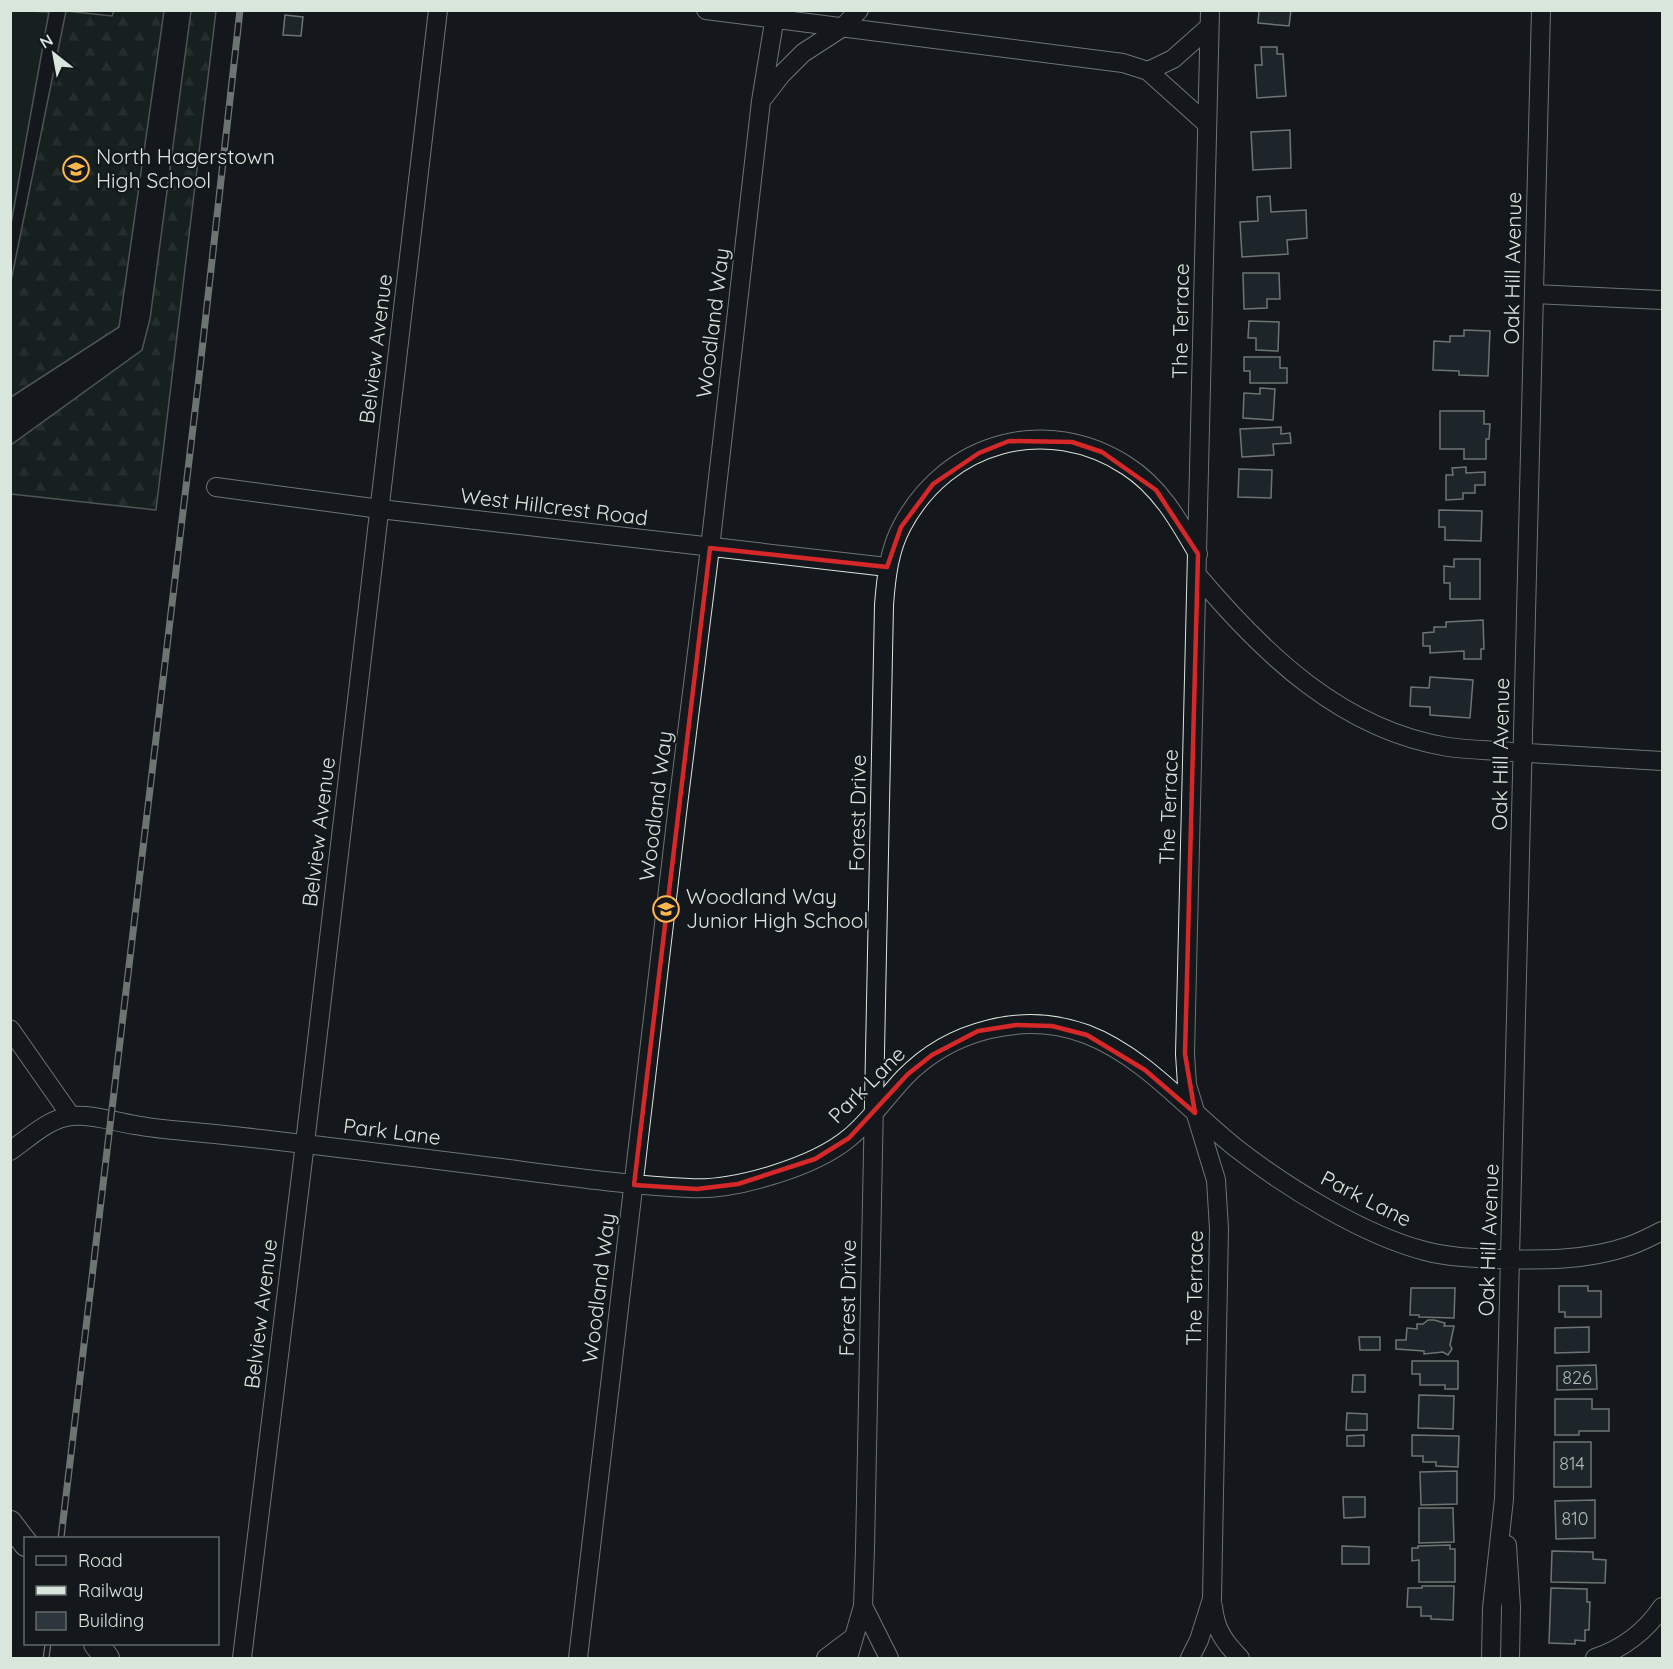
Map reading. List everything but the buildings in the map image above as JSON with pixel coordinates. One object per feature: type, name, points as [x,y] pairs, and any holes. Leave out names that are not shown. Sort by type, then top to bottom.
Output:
[{"type":"main road","points":[[10,1523],[24,1541]]},
{"type":"main road","points":[[97,1645],[107,1659]]},
{"type":"street","name":"Belview Avenue","points":[[242,1659],[438,10]]},
{"type":"street","points":[[706,10],[775,14],[843,27],[1123,63],[1148,71],[1207,124]]},
{"type":"street","points":[[761,101],[781,75],[803,53],[843,27],[860,10]]},
{"type":"street","name":"Oak Hill Avenue","points":[[1491,1659],[1492,1608],[1504,1499],[1541,10]]},
{"type":"street","name":"Woodland Way","points":[[578,1659],[761,101],[775,14]]},
{"type":"street","points":[[1148,71],[1173,59],[1210,19]]},
{"type":"street","name":"The Terrace","points":[[1210,19],[1185,1054],[1187,1085],[1212,1164],[1219,1229],[1212,1599],[1217,1629],[1226,1644],[1240,1659]]},
{"type":"street","points":[[1534,294],[1662,300]]},
{"type":"street","name":"Forest Drive","points":[[848,1659],[863,1606],[884,616],[887,567],[901,527],[917,502],[933,484],[955,466],[979,453],[1009,441],[1040,439],[1072,442],[1102,452],[1129,467],[1156,490],[1176,516],[1198,554]]},
{"type":"street","name":"West Hillcrest Road","points":[[216,487],[380,509],[887,567]]},
{"type":"street","points":[[1198,576],[1237,622],[1279,662],[1313,689],[1355,716],[1405,736],[1448,747],[1662,761]]},
{"type":"street","name":"Park Lane","points":[[10,1151],[51,1122],[71,1116],[634,1185],[697,1189],[738,1184],[781,1172],[814,1159],[849,1138],[908,1074],[957,1039],[978,1031],[1016,1025],[1052,1026],[1087,1035],[1120,1052],[1145,1070],[1239,1150],[1281,1179],[1366,1228],[1424,1251],[1445,1255],[1558,1260],[1593,1255],[1629,1246],[1662,1232]]},
{"type":"street","points":[[10,1029],[71,1116]]},
{"type":"street","name":"Oak Hill Avenue","points":[[1504,1499],[1511,1607],[1510,1659]]},
{"type":"street","name":"The Terrace","points":[[1190,1659],[1200,1640],[1212,1599]]},
{"type":"street","points":[[863,1606],[889,1659]]},
{"type":"street","points":[[1595,1659],[1620,1647],[1640,1633],[1654,1620],[1662,1607]]},
{"type":"street","points":[[826,1659],[854,1638]]},
{"type":"highlighted area","points":[[1009,441],[1072,442],[1102,452],[1156,490],[1198,554],[1185,1054],[1195,1113],[1145,1070],[1087,1035],[1052,1026],[1016,1025],[978,1031],[932,1055],[908,1074],[849,1138],[815,1159],[738,1184],[697,1189],[634,1185],[710,548],[887,567],[901,527],[933,484],[979,453]]},
{"type":"green space","points":[[10,11],[49,12],[11,224]]},
{"type":"green space","name":"North Hagerstown High School","points":[[66,11],[112,16],[114,11],[164,11],[119,327],[11,397],[11,281]]},
{"type":"green space","points":[[191,11],[216,11],[156,510],[11,494],[11,445],[142,350],[150,319]]},
{"type":"railway","points":[[61,1537],[199,377],[240,10]]},
{"type":"railway","points":[[46,1658],[48,1645]]},
{"type":"place","name":"North Hagerstown High School","points":[[76,169]]},
{"type":"place","name":"Woodland Way Junior High School","points":[[666,909]]}]
